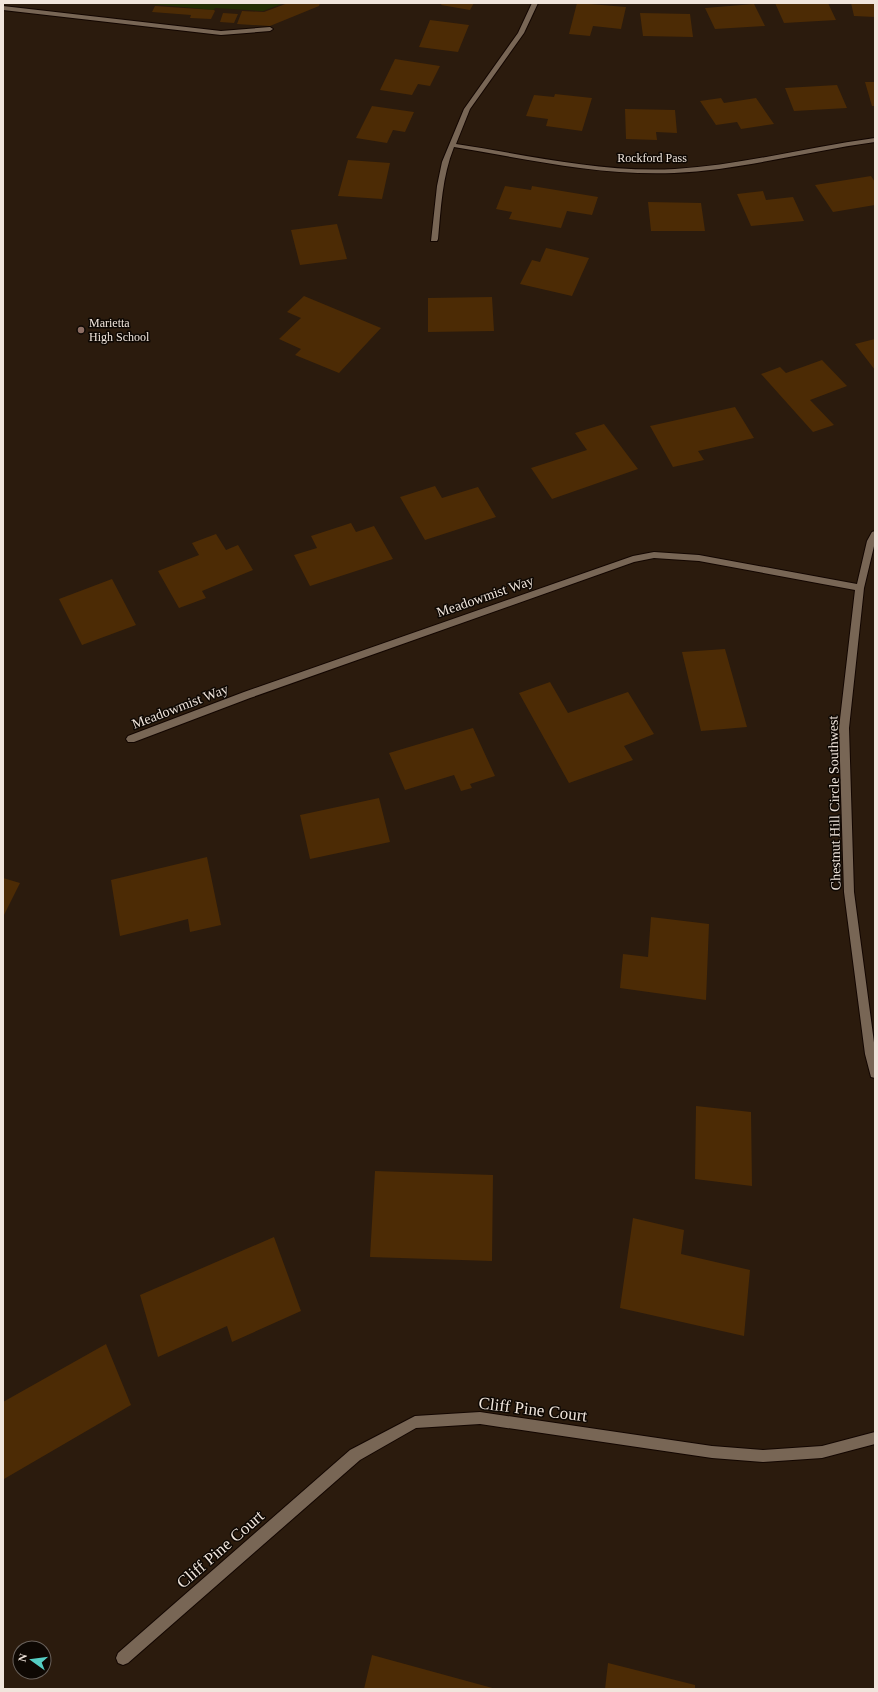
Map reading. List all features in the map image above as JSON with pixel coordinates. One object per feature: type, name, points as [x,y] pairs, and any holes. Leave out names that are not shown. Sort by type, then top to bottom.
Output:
[{"type":"street","points":[[434,238],[441,180],[445,162],[467,109],[521,33],[535,3]]},
{"type":"street","points":[[3,8],[221,33],[246,32],[270,28]]},
{"type":"street","name":"Rockford Pass","points":[[452,145],[595,166],[659,171],[692,169],[816,148],[875,140]]},
{"type":"street","name":"Chestnut Hill Circle Southwest","points":[[875,534],[871,541],[860,588],[844,728],[849,892],[870,1054],[875,1073]]},
{"type":"street","name":"Meadowmist Way","points":[[131,740],[254,692],[633,559],[654,555],[699,558],[860,588]]},
{"type":"street","name":"Cliff Pine Court","points":[[123,1658],[355,1455],[415,1422],[480,1418],[712,1452],[763,1456],[822,1452],[875,1438]]},
{"type":"green space","points":[[140,3],[284,3],[263,11],[215,8],[214,10]]},
{"type":"building","points":[[288,3],[320,3],[319,6],[270,26],[237,24],[242,11],[264,12]]},
{"type":"building","points":[[442,3],[474,3],[470,10],[441,5]]},
{"type":"building","points":[[577,3],[626,7],[621,29],[593,26],[590,36],[569,34]]},
{"type":"building","points":[[775,3],[828,3],[836,20],[784,23]]},
{"type":"building","points":[[851,3],[875,3],[875,17],[854,16]]},
{"type":"building","points":[[754,4],[765,26],[715,29],[705,8]]},
{"type":"building","points":[[155,6],[215,11],[211,19],[190,18],[191,15],[152,12]]},
{"type":"building","points":[[223,13],[238,14],[234,23],[220,22]]},
{"type":"building","points":[[640,13],[690,14],[693,37],[643,36]]},
{"type":"building","points":[[430,20],[469,25],[458,52],[419,47]]},
{"type":"building","points":[[395,59],[440,66],[430,86],[418,84],[412,95],[380,90]]},
{"type":"building","points":[[865,82],[875,82],[875,106],[872,106]]},
{"type":"building","points":[[837,85],[847,108],[794,111],[785,88]]},
{"type":"building","points":[[555,94],[592,98],[582,131],[546,126],[548,119],[526,116],[534,95],[554,97]]},
{"type":"building","points":[[721,98],[724,103],[756,98],[774,124],[741,129],[737,122],[716,125],[700,101]]},
{"type":"building","points":[[372,106],[414,112],[405,132],[393,130],[387,143],[356,138]]},
{"type":"building","points":[[625,109],[675,110],[677,133],[656,132],[657,140],[626,139]]},
{"type":"building","points":[[348,160],[390,163],[382,199],[338,196]]},
{"type":"building","points":[[871,176],[875,182],[875,205],[833,212],[815,185]]},
{"type":"building","points":[[505,186],[531,190],[532,186],[598,197],[592,215],[567,211],[561,228],[509,219],[512,212],[496,209]]},
{"type":"building","points":[[763,191],[766,200],[793,197],[804,221],[751,226],[737,194]]},
{"type":"building","points":[[648,202],[701,203],[705,231],[651,231]]},
{"type":"building","points":[[337,224],[347,259],[300,265],[291,230]]},
{"type":"building","points":[[546,248],[589,258],[572,296],[520,284],[532,260],[540,262]]},
{"type":"building","points":[[304,296],[381,328],[339,373],[295,355],[301,349],[279,339],[301,318],[287,312]]},
{"type":"building","points":[[492,297],[494,331],[428,332],[428,298]]},
{"type":"building","points":[[875,339],[875,370],[855,344]]},
{"type":"building","points":[[822,360],[847,386],[810,400],[834,425],[813,432],[761,374],[780,367],[786,373]]},
{"type":"building","points":[[735,407],[754,438],[698,451],[704,460],[673,467],[650,426]]},
{"type":"building","points":[[604,424],[638,469],[552,499],[531,468],[587,450],[575,433]]},
{"type":"building","points":[[435,486],[442,498],[478,487],[496,517],[425,540],[400,497]]},
{"type":"building","points":[[351,523],[356,532],[374,526],[393,559],[310,586],[294,555],[317,548],[311,536]]},
{"type":"building","points":[[216,534],[226,550],[238,545],[253,570],[202,591],[206,598],[179,608],[158,571],[199,555],[192,543]]},
{"type":"building","points":[[112,579],[136,625],[82,645],[59,599]]},
{"type":"building","points":[[725,649],[747,727],[701,731],[682,652]]},
{"type":"building","points":[[550,682],[568,713],[628,692],[654,734],[624,746],[633,760],[569,783],[519,693]]},
{"type":"building","points":[[473,728],[495,776],[470,784],[472,788],[461,791],[454,775],[405,790],[389,753]]},
{"type":"building","points":[[379,798],[390,842],[310,859],[300,815]]},
{"type":"building","points":[[207,857],[221,925],[190,932],[188,919],[120,936],[111,880]]},
{"type":"building","points":[[3,878],[20,883],[3,917]]},
{"type":"building","points":[[651,917],[709,924],[706,1000],[620,988],[623,954],[648,957]]},
{"type":"building","points":[[696,1106],[751,1112],[752,1186],[695,1179]]},
{"type":"building","points":[[375,1171],[493,1175],[492,1261],[370,1257]]},
{"type":"building","points":[[633,1218],[684,1230],[681,1254],[750,1270],[744,1336],[620,1308]]},
{"type":"building","points":[[274,1237],[301,1311],[232,1342],[227,1326],[158,1357],[140,1295]]},
{"type":"building","points":[[106,1344],[131,1405],[4,1479],[3,1402]]},
{"type":"building","points":[[372,1655],[496,1689],[364,1689]]},
{"type":"building","points":[[608,1663],[695,1685],[695,1689],[605,1689]]},
{"type":"place","name":"Marietta High School","points":[[81,330]]}]
